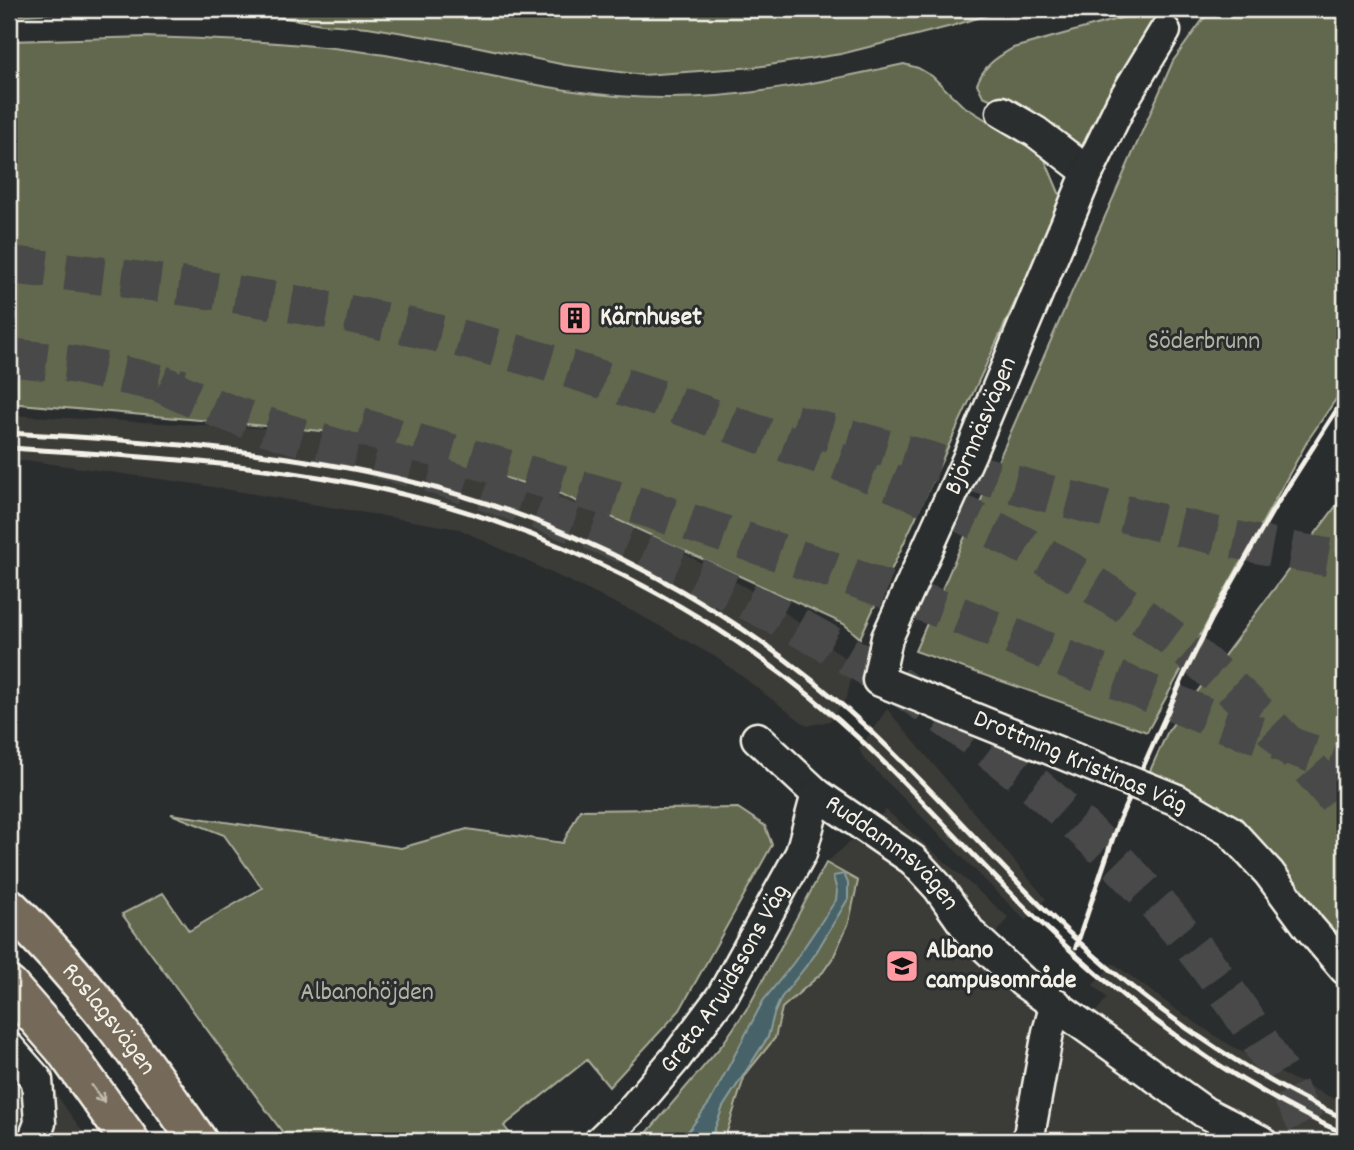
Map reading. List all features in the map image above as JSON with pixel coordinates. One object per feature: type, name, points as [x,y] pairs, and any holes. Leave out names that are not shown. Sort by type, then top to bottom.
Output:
[{"type":"main road","name":"Roslagsvägen","points":[[9,907],[80,981],[156,1079],[198,1141]]},
{"type":"main road","name":"Roslagsvägen","points":[[9,986],[64,1048],[130,1141]]},
{"type":"street","name":"Björnnäsvägen","points":[[878,680],[887,638],[971,452],[1088,172],[1122,102],[1165,31]]},
{"type":"street","points":[[1002,112],[1036,132],[1088,172]]},
{"type":"street","name":"Drottning Kristinas Väg","points":[[878,680],[1177,800],[1230,831],[1269,873],[1309,927],[1345,969]]},
{"type":"street","name":"Ruddammsvägen","points":[[757,738],[817,794],[913,860],[938,887],[971,934],[1021,981],[1204,1112],[1261,1141]]},
{"type":"street","name":"Greta Arwidssons Väg","points":[[600,1141],[631,1111],[676,1059],[722,996],[801,853],[817,794]]},
{"type":"street","points":[[1028,1141],[1048,1032],[1056,1004]]},
{"type":"street","points":[[9,1048],[37,1080],[40,1123],[33,1141]]},
{"type":"shaded area","points":[[9,415],[355,433],[561,494],[671,546],[770,601],[854,665],[847,697],[830,721],[807,726],[719,659],[638,614],[459,529],[195,484],[31,461],[9,461]]},
{"type":"shaded area","points":[[887,709],[1046,899],[1026,921],[864,759],[859,749]]},
{"type":"shaded area","name":"Albano campusområde","points":[[886,810],[1009,918],[995,935],[1094,1014],[1107,998],[1093,985],[1113,963],[1223,1041],[1274,1070],[1345,1104],[1345,1141],[640,1141],[722,1045],[750,1004],[826,863]]},
{"type":"shaded area","points":[[9,1037],[37,1067],[89,1141],[9,1141]]},
{"type":"green space","points":[[9,9],[170,9],[9,16]]},
{"type":"green space","points":[[170,9],[1006,9],[952,26],[841,54],[756,67],[643,75],[565,65],[368,27],[322,24],[255,13]]},
{"type":"green space","points":[[1168,9],[1091,150],[983,96],[977,84],[991,63],[1013,48],[1150,10]]},
{"type":"green space","name":"Söderbrunn","points":[[1220,9],[1345,9],[1345,386],[1308,440],[1147,732],[915,651],[1173,61],[1204,18]]},
{"type":"green space","points":[[148,37],[326,47],[420,61],[561,89],[632,97],[698,97],[757,92],[904,64],[932,76],[962,105],[1043,155],[1062,200],[860,638],[844,624],[561,494],[355,434],[9,403],[9,41]]},
{"type":"green space","points":[[1345,494],[1345,953],[1149,773],[1168,731]]},
{"type":"green space","name":"Albanohöjden","points":[[738,808],[765,826],[772,845],[680,1010],[609,1087],[587,1060],[504,1126],[516,1141],[289,1141],[122,914],[163,893],[189,931],[262,888],[224,835],[171,814],[401,848],[467,829],[563,843],[580,810]]},
{"type":"green space","points":[[826,863],[858,881],[849,922],[834,956],[823,972],[782,1008],[775,1038],[745,1075],[724,1141],[640,1141],[722,1045],[750,1004]]},
{"type":"water","points":[[844,874],[848,883],[848,899],[814,956],[781,998],[768,1037],[723,1107],[710,1141],[681,1141],[710,1102],[763,1001],[794,962],[836,900],[837,891],[833,876]]},
{"type":"tunnel","points":[[9,265],[226,293],[334,311],[441,334],[591,376],[871,474],[1030,548],[1142,617],[1200,660],[1244,700],[1286,742],[1345,809]]},
{"type":"tunnel","points":[[9,357],[71,364],[183,388]]},
{"type":"tunnel","points":[[160,383],[240,417],[451,480],[619,543],[743,598],[860,663],[971,736],[1073,819],[1166,914],[1247,1021],[1315,1141]]},
{"type":"tunnel","points":[[794,423],[1137,517],[1275,548],[1345,560]]},
{"type":"tunnel","points":[[361,427],[643,507],[826,568],[966,618],[1215,720],[1345,765]]},
{"type":"railway","points":[[1076,947],[1118,823],[1184,675],[1212,618],[1273,510],[1345,397]]},
{"type":"railway","points":[[9,433],[252,453],[396,478],[526,517],[589,543],[650,574],[766,645],[820,687],[894,753],[1040,905],[1146,998],[1222,1052],[1345,1119]]},
{"type":"railway","points":[[9,448],[218,464],[342,481],[415,497],[486,518],[555,544],[622,575],[687,611],[750,651],[809,695],[887,765],[1034,916],[1142,1011],[1180,1039],[1260,1090],[1345,1134]]},
{"type":"place","name":"Kärnhuset","points":[[575,318]]},
{"type":"place","name":"Albano campusområde","points":[[902,966]]}]
